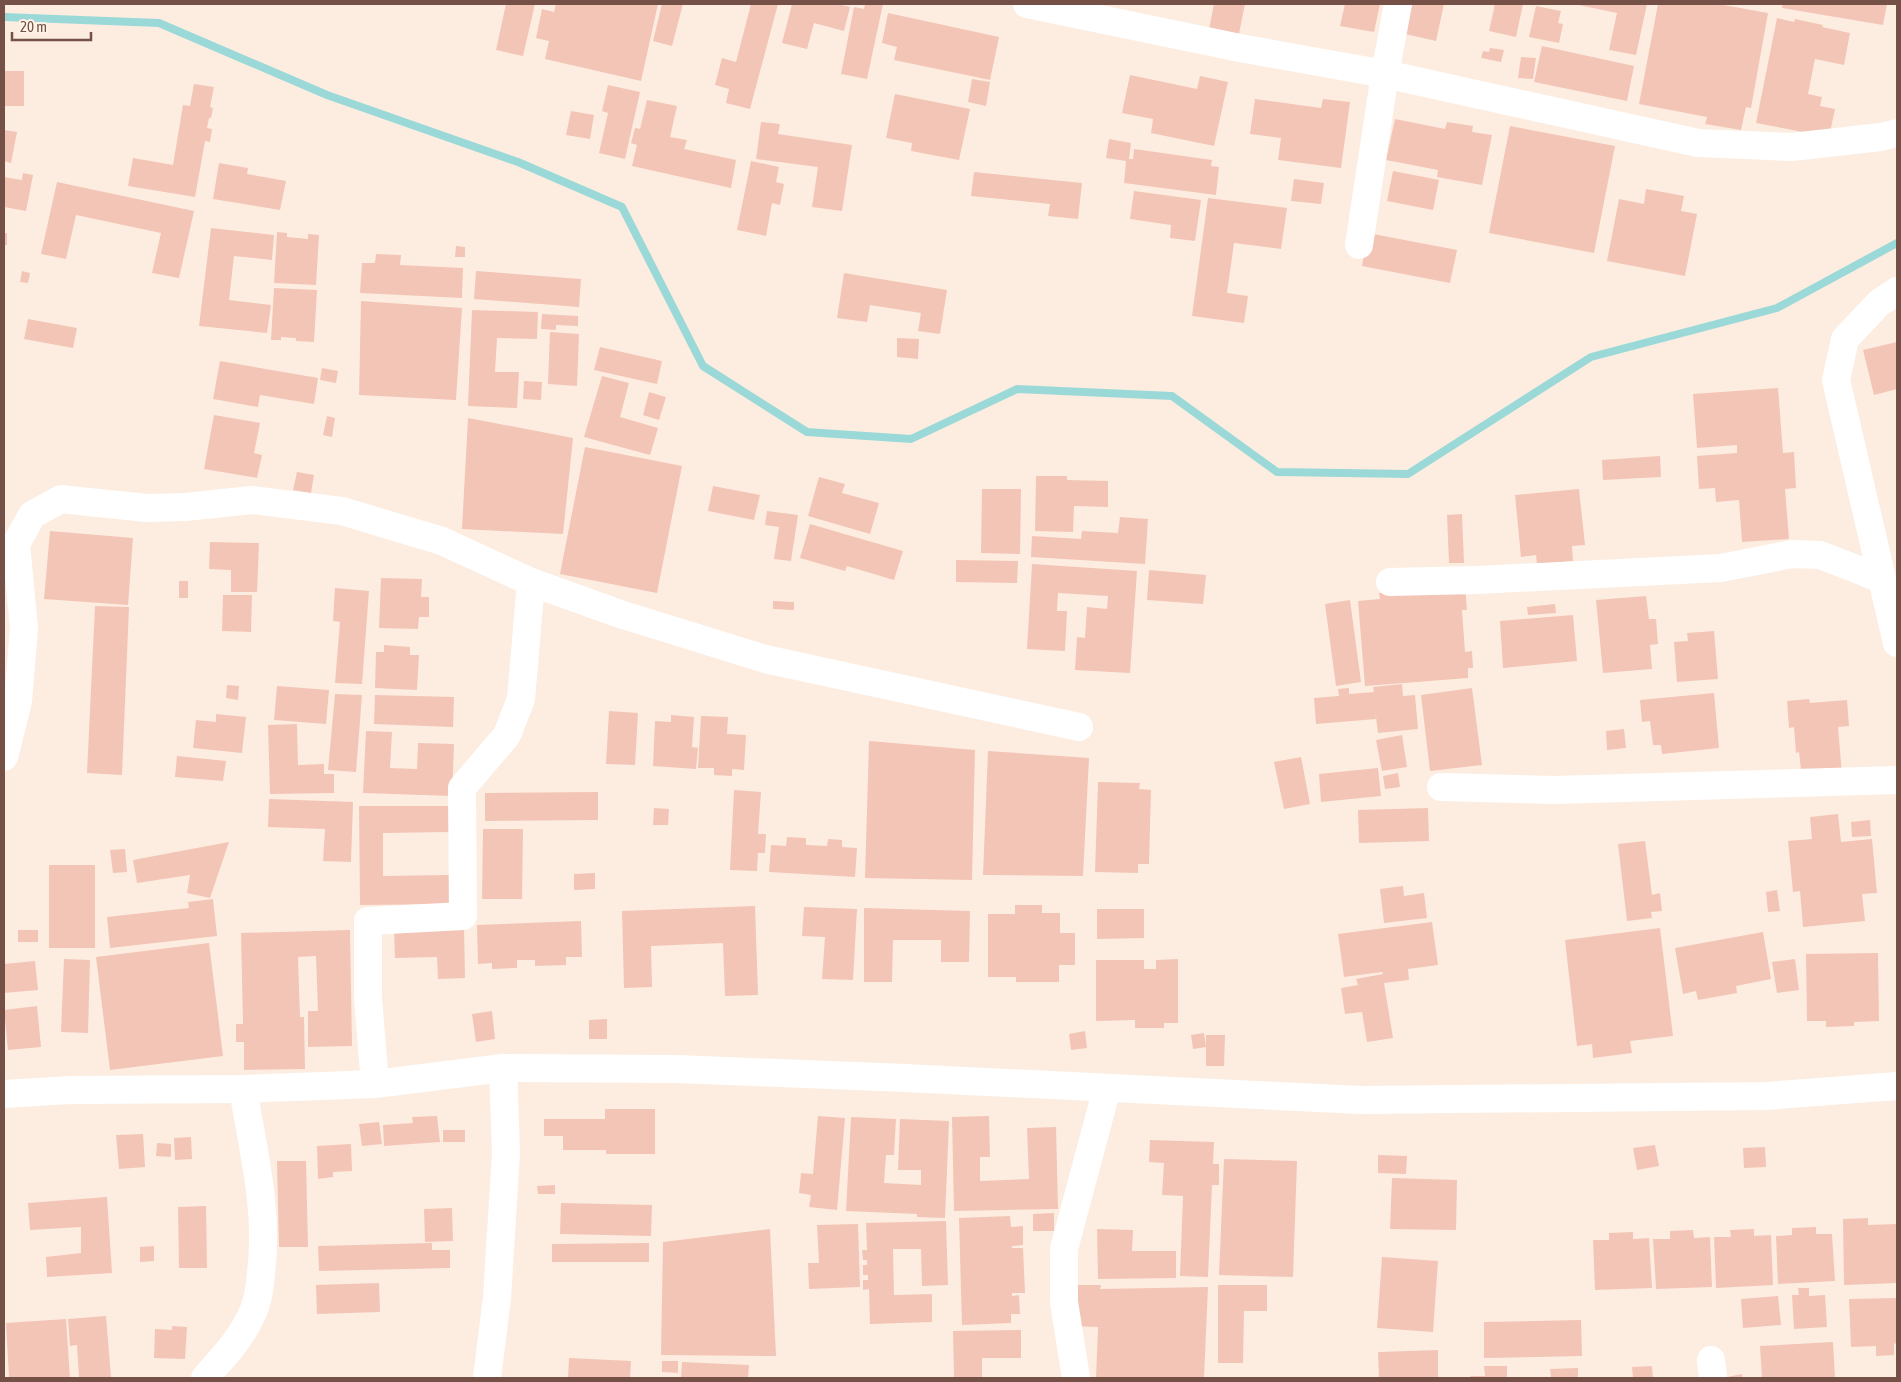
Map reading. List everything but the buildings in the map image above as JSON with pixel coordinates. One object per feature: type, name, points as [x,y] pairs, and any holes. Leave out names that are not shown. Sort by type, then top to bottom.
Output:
[{"type":"street","points":[[1027,4],[1240,48],[1385,74],[1698,143],[1792,147],[1881,137],[1897,133]]},
{"type":"street","points":[[1358,246],[1398,4]]},
{"type":"street","points":[[1897,291],[1879,302],[1845,339],[1836,380],[1897,643]]},
{"type":"street","points":[[4,757],[18,701],[24,628],[16,544],[32,514],[60,499],[146,508],[186,507],[252,500],[342,511],[442,541],[531,582],[620,614],[765,659],[1079,727]]},
{"type":"street","points":[[1390,582],[1477,580],[1721,568],[1792,554],[1820,555],[1882,579]]},
{"type":"street","points":[[376,1084],[368,998],[368,921],[463,916],[462,788],[507,734],[521,700],[531,582]]},
{"type":"street","points":[[1441,788],[1556,790],[1897,780]]},
{"type":"street","points":[[487,1378],[497,1298],[504,1173],[503,1068]]},
{"type":"street","points":[[4,1094],[70,1090],[243,1089],[376,1084],[503,1068],[678,1069],[1361,1100],[1766,1096],[1897,1086]]},
{"type":"street","points":[[1076,1378],[1064,1302],[1064,1249],[1107,1088]]},
{"type":"street","points":[[205,1378],[244,1331],[253,1312],[260,1289],[264,1256],[262,1201],[243,1089]]},
{"type":"waterway","points":[[4,17],[159,23],[327,95],[518,162],[622,207],[703,366],[807,432],[911,439],[1017,389],[1172,396],[1277,472],[1408,474],[1591,357],[1777,308],[1897,243]]}]
